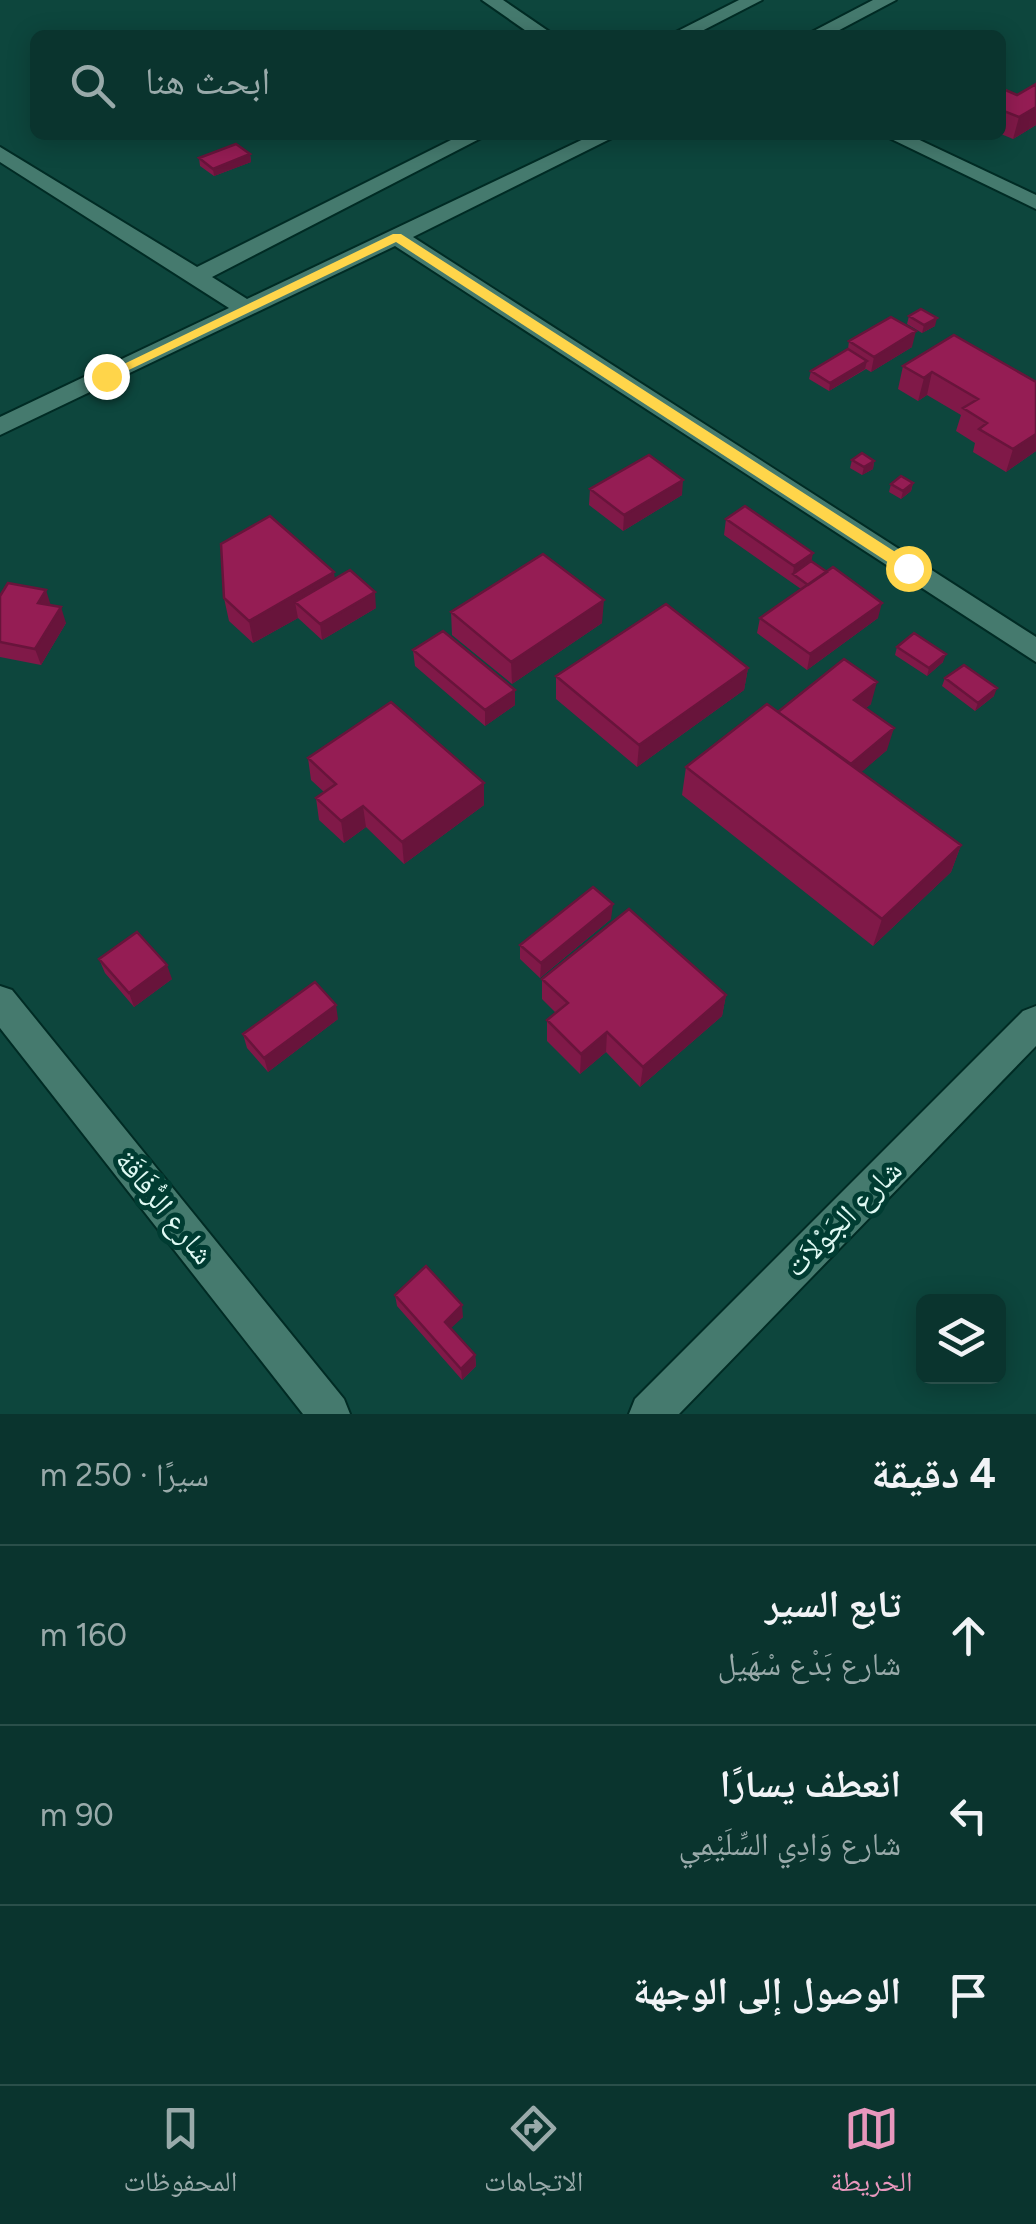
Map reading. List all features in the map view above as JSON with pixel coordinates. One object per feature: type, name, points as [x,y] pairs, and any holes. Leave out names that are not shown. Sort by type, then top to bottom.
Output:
[{"type":"street","points":[[491,0],[536,30]]},
{"type":"street","points":[[690,30],[753,0]]},
{"type":"street","points":[[826,30],[888,0]]},
{"type":"street","points":[[195,277],[467,140]]},
{"type":"street","points":[[0,427],[598,140]]},
{"type":"street","points":[[904,140],[1036,203]]},
{"type":"street","points":[[0,154],[246,309]]},
{"type":"street","points":[[397,237],[1036,651]]},
{"type":"street","name":"شارع الرُّفَاقَة","points":[[0,1001],[330,1414]]},
{"type":"street","name":"شارع الجَوْلاَت","points":[[650,1414],[1036,1022]]},
{"type":"building","points":[[1036,84],[1036,107],[1019,117],[1006,112],[1006,90],[1017,95]]},
{"type":"building","points":[[236,144],[250,154],[213,169],[199,158]]},
{"type":"building","points":[[921,309],[937,318],[924,325],[909,316]]},
{"type":"building","points":[[891,317],[916,331],[874,357],[849,341]]},
{"type":"building","points":[[954,335],[1036,382],[1036,434],[1013,449],[979,429],[987,423],[963,408],[978,399],[932,372],[924,378],[903,366]]},
{"type":"building","points":[[848,349],[867,361],[830,383],[811,371]]},
{"type":"building","points":[[862,453],[874,461],[864,467],[852,460]]},
{"type":"building","points":[[649,455],[683,480],[624,515],[590,489]]},
{"type":"building","points":[[901,476],[913,483],[903,491],[891,484]]},
{"type":"building","points":[[745,506],[813,553],[794,566],[726,519]]},
{"type":"building","points":[[270,516],[334,572],[249,621],[224,598],[221,544]]},
{"type":"building","points":[[543,554],[604,600],[511,662],[451,612]]},
{"type":"building","points":[[811,561],[827,572],[808,585],[793,574]]},
{"type":"building","points":[[833,567],[882,603],[810,654],[760,618]]},
{"type":"building","points":[[350,570],[375,592],[320,624],[295,602]]},
{"type":"building","points":[[8,583],[46,590],[38,603],[61,607],[35,649],[0,642],[0,596]]},
{"type":"building","points":[[666,604],[748,668],[639,745],[556,676]]},
{"type":"building","points":[[443,631],[515,690],[485,710],[413,650]]},
{"type":"building","points":[[914,633],[946,654],[929,668],[897,647]]},
{"type":"building","points":[[844,659],[877,682],[854,700],[894,728],[851,764],[778,712]]},
{"type":"building","points":[[964,665],[997,688],[978,703],[945,678]]},
{"type":"building","points":[[391,702],[484,783],[402,842],[363,806],[341,821],[316,798],[336,784],[308,758]]},
{"type":"building","points":[[767,704],[961,845],[882,919],[686,767]]},
{"type":"building","points":[[593,887],[613,904],[541,963],[520,945]]},
{"type":"building","points":[[629,909],[726,995],[643,1067],[607,1032],[581,1054],[547,1020],[568,1003],[542,979]]},
{"type":"building","points":[[137,932],[167,965],[129,993],[99,959]]},
{"type":"building","points":[[315,982],[336,1005],[264,1058],[243,1034]]},
{"type":"building","points":[[426,1266],[462,1305],[445,1322],[475,1355],[461,1369],[395,1295]]},
{"type":"route","points":[[106,376],[397,237],[908,568]]}]
